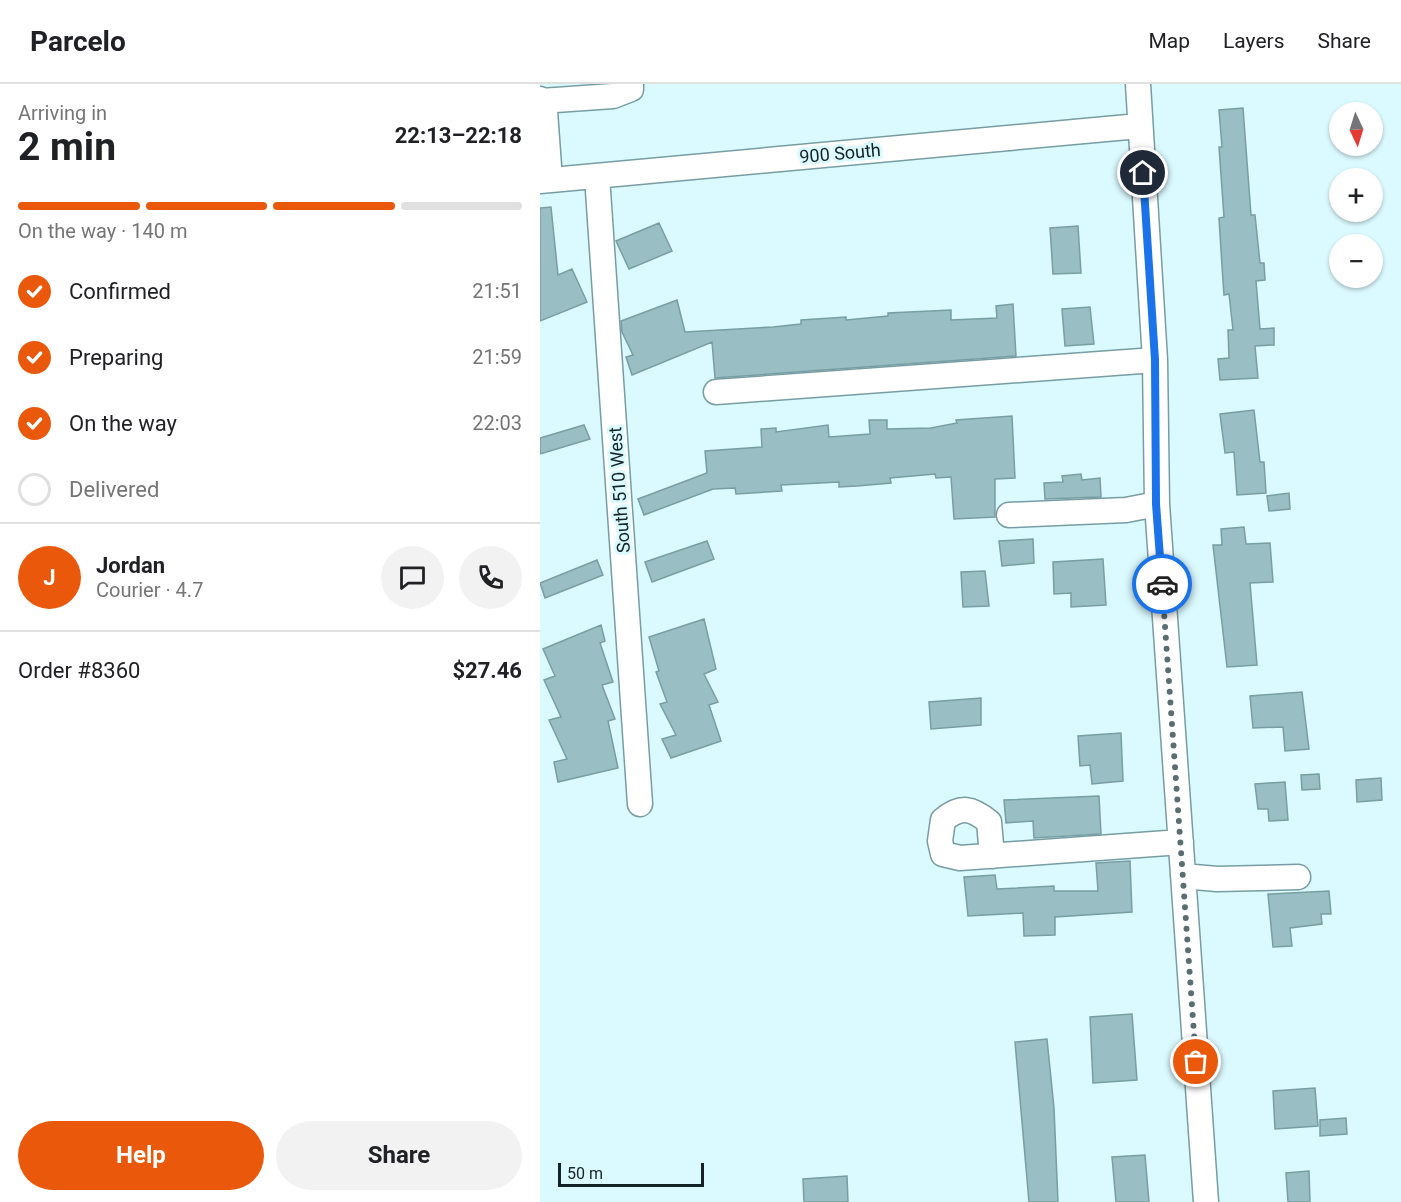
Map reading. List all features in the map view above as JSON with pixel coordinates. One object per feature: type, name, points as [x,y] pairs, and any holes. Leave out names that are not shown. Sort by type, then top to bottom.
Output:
[{"type":"street","points":[[545,180],[545,111],[541,100],[613,96],[631,88],[631,84]]},
{"type":"street","points":[[1138,84],[1155,360],[1156,504],[1206,1202]]},
{"type":"street","name":"900 South","points":[[545,180],[1140,126]]},
{"type":"street","name":"South 510 West","points":[[597,176],[640,804]]},
{"type":"street","points":[[716,392],[1155,360]]},
{"type":"street","points":[[1009,514],[1126,510],[1156,504]]},
{"type":"street","points":[[992,856],[1181,842]]},
{"type":"street","points":[[1183,876],[1217,879],[1298,877]]},
{"type":"building","points":[[1243,108],[1251,215],[1255,215],[1260,263],[1264,263],[1265,280],[1256,281],[1260,329],[1274,328],[1274,345],[1255,346],[1258,378],[1220,380],[1218,359],[1229,358],[1228,330],[1233,330],[1229,294],[1224,295],[1222,266],[1219,218],[1224,217],[1219,110]]},
{"type":"building","points":[[551,207],[558,275],[572,269],[587,302],[540,321],[540,208]]},
{"type":"building","points":[[659,223],[672,251],[629,269],[616,241]]},
{"type":"building","points":[[1078,226],[1081,273],[1053,274],[1050,228]]},
{"type":"building","points":[[677,300],[685,332],[773,327],[801,324],[801,320],[846,317],[846,320],[888,316],[888,313],[951,310],[951,320],[997,318],[996,306],[1013,304],[1016,356],[715,378],[712,342],[632,375],[626,357],[633,355],[622,332],[621,321]]},
{"type":"building","points":[[1090,307],[1094,344],[1065,346],[1062,309]]},
{"type":"building","points":[[1254,410],[1260,462],[1264,462],[1266,493],[1237,495],[1234,452],[1225,453],[1220,414]]},
{"type":"building","points":[[1012,416],[1015,478],[995,479],[995,517],[954,519],[951,477],[936,478],[935,474],[890,478],[891,483],[857,486],[839,487],[839,482],[781,485],[782,491],[736,494],[735,488],[713,489],[644,515],[638,499],[707,473],[705,451],[762,447],[761,429],[776,428],[776,432],[828,425],[829,437],[870,434],[869,420],[887,420],[887,429],[931,428],[957,423],[956,420]]},
{"type":"building","points":[[584,425],[590,439],[540,454],[540,438]]},
{"type":"building","points":[[1081,474],[1082,480],[1100,478],[1101,497],[1045,499],[1044,483],[1063,482],[1062,476]]},
{"type":"building","points":[[1289,493],[1290,509],[1269,511],[1267,496]]},
{"type":"building","points":[[1244,527],[1246,544],[1270,543],[1273,582],[1250,583],[1257,665],[1227,667],[1213,545],[1222,545],[1221,529]]},
{"type":"building","points":[[1033,539],[1034,563],[1002,566],[999,541]]},
{"type":"building","points":[[707,541],[714,559],[652,582],[645,562]]},
{"type":"building","points":[[1103,559],[1106,605],[1071,607],[1071,593],[1054,594],[1053,562]]},
{"type":"building","points":[[597,560],[603,575],[545,598],[540,583]]},
{"type":"building","points":[[985,571],[989,606],[963,607],[961,572]]},
{"type":"building","points":[[704,619],[716,669],[704,674],[718,702],[709,705],[721,741],[671,758],[662,739],[676,735],[660,704],[667,702],[656,672],[659,671],[649,637]]},
{"type":"building","points":[[601,625],[605,641],[600,643],[613,682],[602,685],[615,719],[608,721],[618,768],[558,782],[554,762],[567,759],[549,720],[561,717],[544,680],[555,676],[543,649]]},
{"type":"building","points":[[1302,692],[1309,749],[1285,751],[1283,727],[1253,728],[1250,696]]},
{"type":"building","points":[[981,698],[981,725],[931,729],[929,702]]},
{"type":"building","points":[[1121,733],[1123,781],[1092,784],[1090,765],[1080,766],[1078,736]]},
{"type":"building","points":[[1319,774],[1320,789],[1302,790],[1301,775]]},
{"type":"building","points":[[1381,778],[1382,800],[1357,802],[1356,780]]},
{"type":"building","points":[[1285,782],[1288,820],[1269,821],[1268,809],[1258,809],[1255,784]]},
{"type":"building","points":[[1099,796],[1101,834],[1034,838],[1033,821],[1006,823],[1004,800]]},
{"type":"building","points":[[1130,861],[1132,912],[1055,917],[1055,935],[1024,936],[1023,913],[968,916],[964,877],[995,875],[997,889],[1054,886],[1054,891],[1098,891],[1096,863]]},
{"type":"building","points":[[1329,891],[1331,914],[1321,914],[1322,924],[1290,928],[1292,946],[1273,947],[1268,894]]},
{"type":"building","points":[[1132,1014],[1137,1080],[1093,1083],[1090,1017]]},
{"type":"building","points":[[1047,1039],[1054,1108],[1058,1202],[1029,1202],[1015,1042]]},
{"type":"building","points":[[1315,1088],[1318,1126],[1275,1129],[1273,1091]]},
{"type":"building","points":[[1346,1118],[1347,1134],[1320,1136],[1320,1120]]},
{"type":"building","points":[[1145,1155],[1149,1202],[1116,1202],[1112,1157]]},
{"type":"building","points":[[1309,1171],[1310,1202],[1288,1202],[1286,1173]]},
{"type":"building","points":[[847,1176],[848,1202],[804,1202],[803,1179]]},
{"type":"way so far","points":[[1162,584],[1196,1062]]},
{"type":"route","points":[[1143,173],[1155,360],[1156,504],[1162,584]]}]
